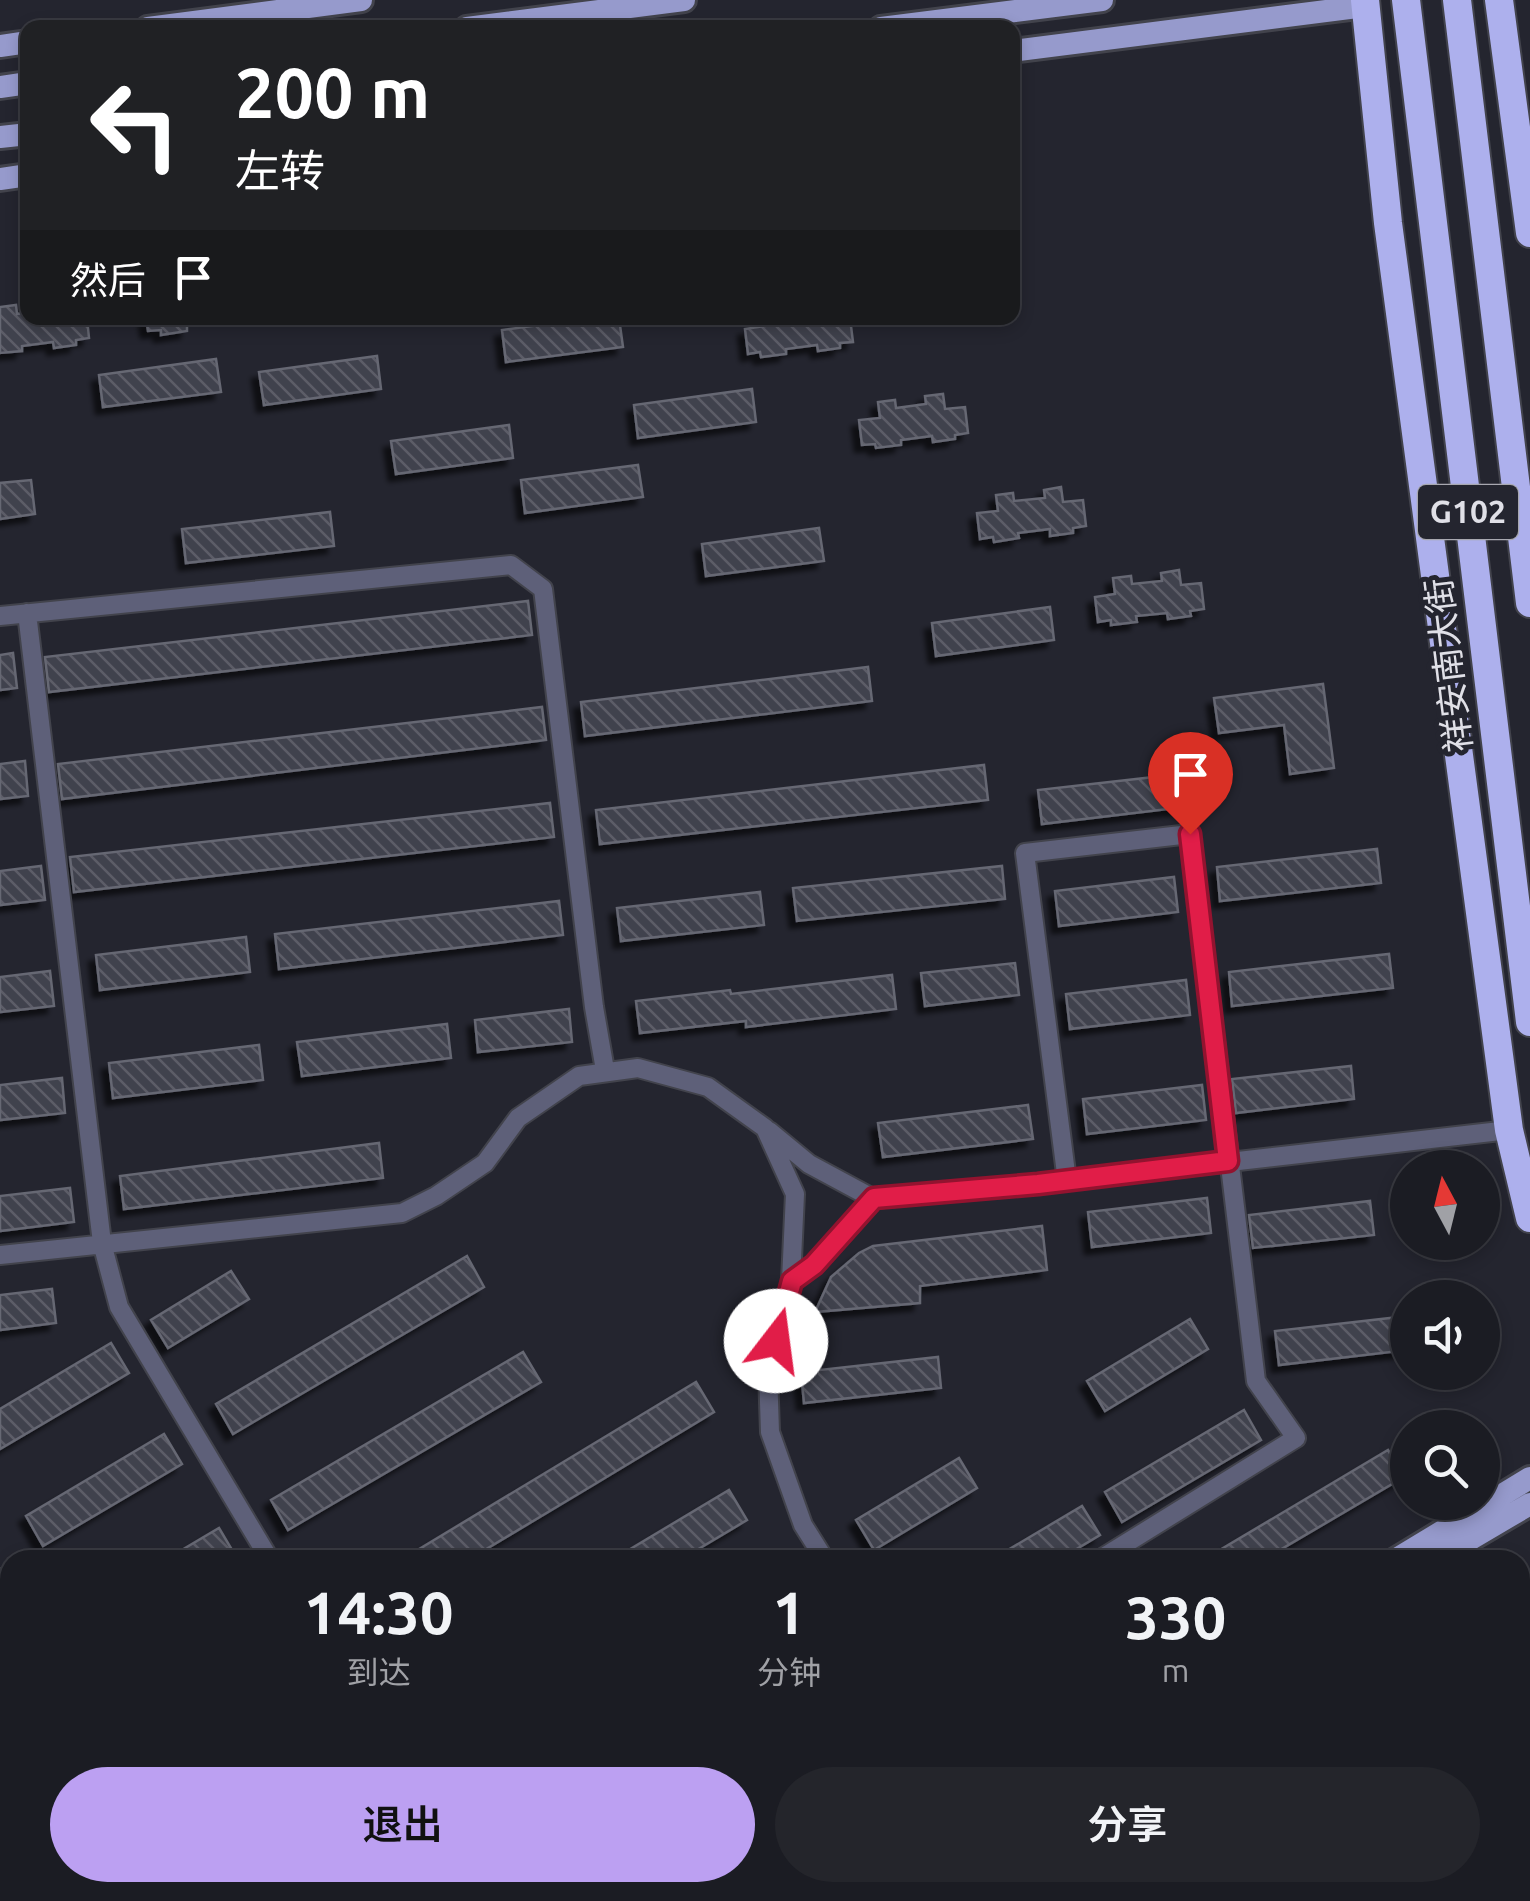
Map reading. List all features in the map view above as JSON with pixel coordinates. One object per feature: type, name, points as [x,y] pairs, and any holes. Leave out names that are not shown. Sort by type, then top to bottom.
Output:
[{"type":"highway","points":[[1416,0],[1365,3],[1388,223],[1509,1130],[1530,1218]]},
{"type":"highway","name":"G102","points":[[1458,0],[1530,603]]},
{"type":"highway","points":[[1499,0],[1530,233]]},
{"type":"highway","name":"祥安南大街","points":[[1406,1],[1530,1022]]},
{"type":"main road","points":[[209,20],[362,0]]},
{"type":"main road","points":[[529,20],[684,0]]},
{"type":"main road","points":[[944,20],[1102,0]]},
{"type":"main road","points":[[1020,50],[1365,3]]},
{"type":"main road","points":[[1411,1550],[1530,1478]]},
{"type":"main road","points":[[1452,1550],[1530,1504]]},
{"type":"street","points":[[0,616],[511,566],[543,589],[605,1070]]},
{"type":"street","points":[[27,612],[102,1243],[118,1308],[264,1550]]},
{"type":"street","points":[[1067,1181],[1024,853],[1190,834],[1256,1381],[1296,1438],[1115,1550]]},
{"type":"street","points":[[0,1255],[402,1213],[485,1163],[518,1118],[580,1076],[605,1070],[638,1068],[708,1086],[809,1164],[874,1198],[1067,1181],[1509,1130]]},
{"type":"street","points":[[765,1128],[795,1194],[792,1281],[768,1370],[770,1432],[803,1525],[819,1550]]},
{"type":"street","points":[[792,1281],[814,1265],[874,1198]]},
{"type":"building","points":[[16,305],[20,325],[88,325],[89,338],[76,340],[76,345],[54,348],[53,342],[0,353],[0,307]]},
{"type":"building","points":[[147,325],[187,325],[187,331],[161,335],[161,330],[148,331]]},
{"type":"building","points":[[540,325],[620,325],[623,347],[506,362],[502,330]]},
{"type":"building","points":[[851,325],[853,342],[818,351],[817,345],[786,349],[786,354],[748,354],[745,329]]},
{"type":"building","points":[[377,356],[381,389],[264,405],[259,372]]},
{"type":"building","points":[[216,359],[221,392],[103,407],[99,375]]},
{"type":"building","points":[[752,389],[756,422],[638,438],[634,405]]},
{"type":"building","points":[[943,394],[945,409],[965,407],[968,433],[933,442],[932,436],[901,440],[901,445],[862,445],[859,420],[880,418],[878,402],[895,400],[896,408],[926,404],[925,396]]},
{"type":"building","points":[[509,425],[513,458],[396,474],[391,441]]},
{"type":"building","points":[[638,465],[643,497],[525,513],[521,480]]},
{"type":"building","points":[[31,480],[35,514],[0,519],[0,483]]},
{"type":"building","points":[[1061,487],[1063,502],[1083,500],[1086,526],[1073,528],[1073,533],[1050,536],[1050,529],[1018,533],[1019,538],[994,542],[993,537],[980,539],[977,513],[998,511],[996,495],[1013,493],[1014,501],[1045,498],[1044,490]]},
{"type":"building","points":[[330,512],[334,546],[186,563],[182,529]]},
{"type":"building","points":[[819,528],[824,561],[706,576],[702,544]]},
{"type":"building","points":[[1179,570],[1181,585],[1201,583],[1204,609],[1190,611],[1191,616],[1168,619],[1167,613],[1136,616],[1137,622],[1098,622],[1095,597],[1115,594],[1113,578],[1131,576],[1132,584],[1162,581],[1161,573]]},
{"type":"building","points":[[528,601],[532,635],[49,692],[45,657]]},
{"type":"building","points":[[1050,607],[1054,640],[936,656],[932,623]]},
{"type":"building","points":[[13,653],[17,688],[0,690],[0,655]]},
{"type":"building","points":[[868,667],[872,701],[585,736],[581,702]]},
{"type":"building","points":[[1323,684],[1334,768],[1290,774],[1284,725],[1219,733],[1214,698]]},
{"type":"building","points":[[542,707],[546,740],[62,799],[58,764]]},
{"type":"building","points":[[25,761],[28,796],[0,799],[0,764]]},
{"type":"building","points":[[984,765],[988,800],[600,844],[596,810]]},
{"type":"building","points":[[1181,774],[1185,807],[1042,824],[1038,790]]},
{"type":"building","points":[[550,803],[554,837],[74,892],[70,857]]},
{"type":"building","points":[[1377,849],[1381,883],[1220,901],[1217,867]]},
{"type":"building","points":[[41,866],[45,900],[0,905],[0,871]]},
{"type":"building","points":[[1002,866],[1005,899],[797,921],[793,888]]},
{"type":"building","points":[[1174,877],[1178,912],[1059,926],[1055,891]]},
{"type":"building","points":[[760,892],[764,925],[621,941],[617,908]]},
{"type":"building","points":[[559,901],[563,935],[279,969],[275,934]]},
{"type":"building","points":[[246,937],[250,972],[100,990],[96,955]]},
{"type":"building","points":[[1389,954],[1393,988],[1232,1006],[1229,972]]},
{"type":"building","points":[[1015,963],[1019,995],[925,1006],[921,973]]},
{"type":"building","points":[[50,971],[54,1006],[0,1012],[0,977]]},
{"type":"building","points":[[892,975],[896,1009],[746,1027],[746,1021],[640,1033],[636,1001]]},
{"type":"building","points":[[1186,980],[1190,1015],[1070,1029],[1066,994]]},
{"type":"building","points":[[569,1009],[572,1042],[478,1052],[475,1020]]},
{"type":"building","points":[[447,1024],[451,1058],[302,1076],[297,1042]]},
{"type":"building","points":[[259,1045],[263,1080],[113,1098],[109,1063]]},
{"type":"building","points":[[1351,1066],[1354,1099],[1236,1113],[1232,1079]]},
{"type":"building","points":[[62,1078],[65,1113],[0,1120],[0,1085]]},
{"type":"building","points":[[1202,1085],[1206,1120],[1087,1134],[1083,1099]]},
{"type":"building","points":[[1028,1105],[1033,1139],[883,1157],[878,1123]]},
{"type":"building","points":[[379,1143],[383,1178],[124,1209],[120,1176]]},
{"type":"building","points":[[70,1188],[74,1222],[0,1231],[0,1196]]},
{"type":"building","points":[[1207,1198],[1211,1233],[1092,1247],[1088,1212]]},
{"type":"building","points":[[1370,1201],[1374,1235],[1253,1248],[1249,1215]]},
{"type":"building","points":[[1042,1226],[1047,1270],[920,1286],[920,1303],[815,1312],[831,1277],[873,1246]]},
{"type":"building","points":[[467,1256],[484,1287],[233,1434],[216,1404]]},
{"type":"building","points":[[231,1271],[249,1299],[168,1348],[151,1320]]},
{"type":"building","points":[[52,1289],[56,1323],[0,1330],[0,1295]]},
{"type":"building","points":[[1390,1318],[1390,1352],[1279,1365],[1275,1331]]},
{"type":"building","points":[[1190,1319],[1208,1349],[1105,1411],[1087,1381]]},
{"type":"building","points":[[111,1343],[129,1373],[0,1449],[0,1409]]},
{"type":"building","points":[[523,1352],[541,1382],[288,1530],[271,1500]]},
{"type":"building","points":[[938,1357],[941,1388],[804,1403],[801,1372]]},
{"type":"building","points":[[696,1382],[714,1412],[485,1550],[418,1550]]},
{"type":"building","points":[[1244,1410],[1261,1440],[1122,1522],[1105,1492]]},
{"type":"building","points":[[164,1434],[182,1464],[43,1546],[26,1516]]},
{"type":"building","points":[[1388,1450],[1390,1485],[1280,1550],[1220,1550]]},
{"type":"building","points":[[959,1458],[977,1488],[874,1550],[856,1520]]},
{"type":"building","points":[[729,1490],[747,1520],[697,1550],[629,1550]]},
{"type":"building","points":[[1082,1506],[1100,1535],[1075,1550],[1008,1550]]},
{"type":"building","points":[[219,1528],[232,1550],[182,1550]]},
{"type":"route","points":[[776,1341],[792,1281],[814,1265],[874,1198],[1038,1184],[1228,1161],[1190,834]]}]
